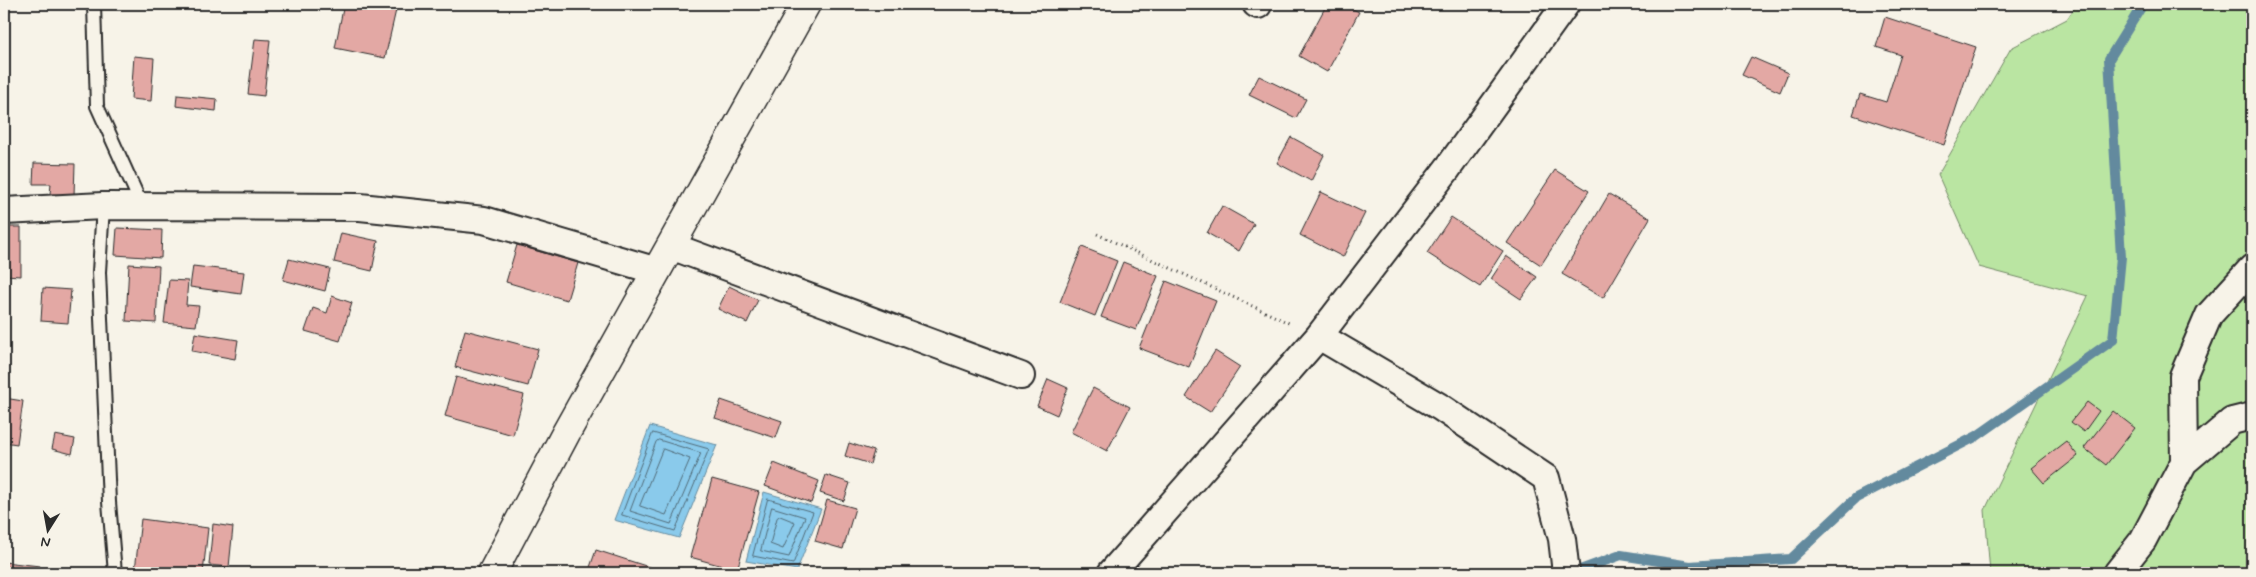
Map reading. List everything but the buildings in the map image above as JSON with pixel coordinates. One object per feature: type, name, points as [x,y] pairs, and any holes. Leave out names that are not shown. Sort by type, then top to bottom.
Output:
[{"type":"main road","points":[[492,573],[566,433],[806,4]]},
{"type":"street","points":[[1111,573],[1319,336],[1448,168],[1566,4]]},
{"type":"street","points":[[4,211],[103,206],[360,207],[484,220],[657,271]]},
{"type":"street","points":[[671,246],[1021,376]]},
{"type":"street","points":[[2184,462],[2184,376],[2209,315],[2252,268]]},
{"type":"street","points":[[1319,336],[1440,407],[1546,478],[1562,539],[1565,566]]},
{"type":"street","points":[[2117,573],[2143,540],[2184,462],[2232,421],[2252,416]]},
{"type":"lane","points":[[94,4],[98,106],[142,206]]},
{"type":"lane","points":[[103,206],[98,272],[109,502],[115,573]]},
{"type":"path","points":[[1097,234],[1319,336]]},
{"type":"green space","points":[[2077,4],[2252,4],[2252,573],[1990,573],[1985,510],[2088,296],[1979,267],[1938,175],[2011,48],[2067,19]]},
{"type":"water","points":[[650,426],[717,445],[679,538],[614,520]]},
{"type":"water","points":[[764,492],[821,509],[797,570],[746,561]]},
{"type":"waterway","points":[[1572,573],[1621,555],[1690,566],[1791,559],[1856,498],[1977,436],[2113,340],[2121,257],[2109,59],[2143,4]]}]
